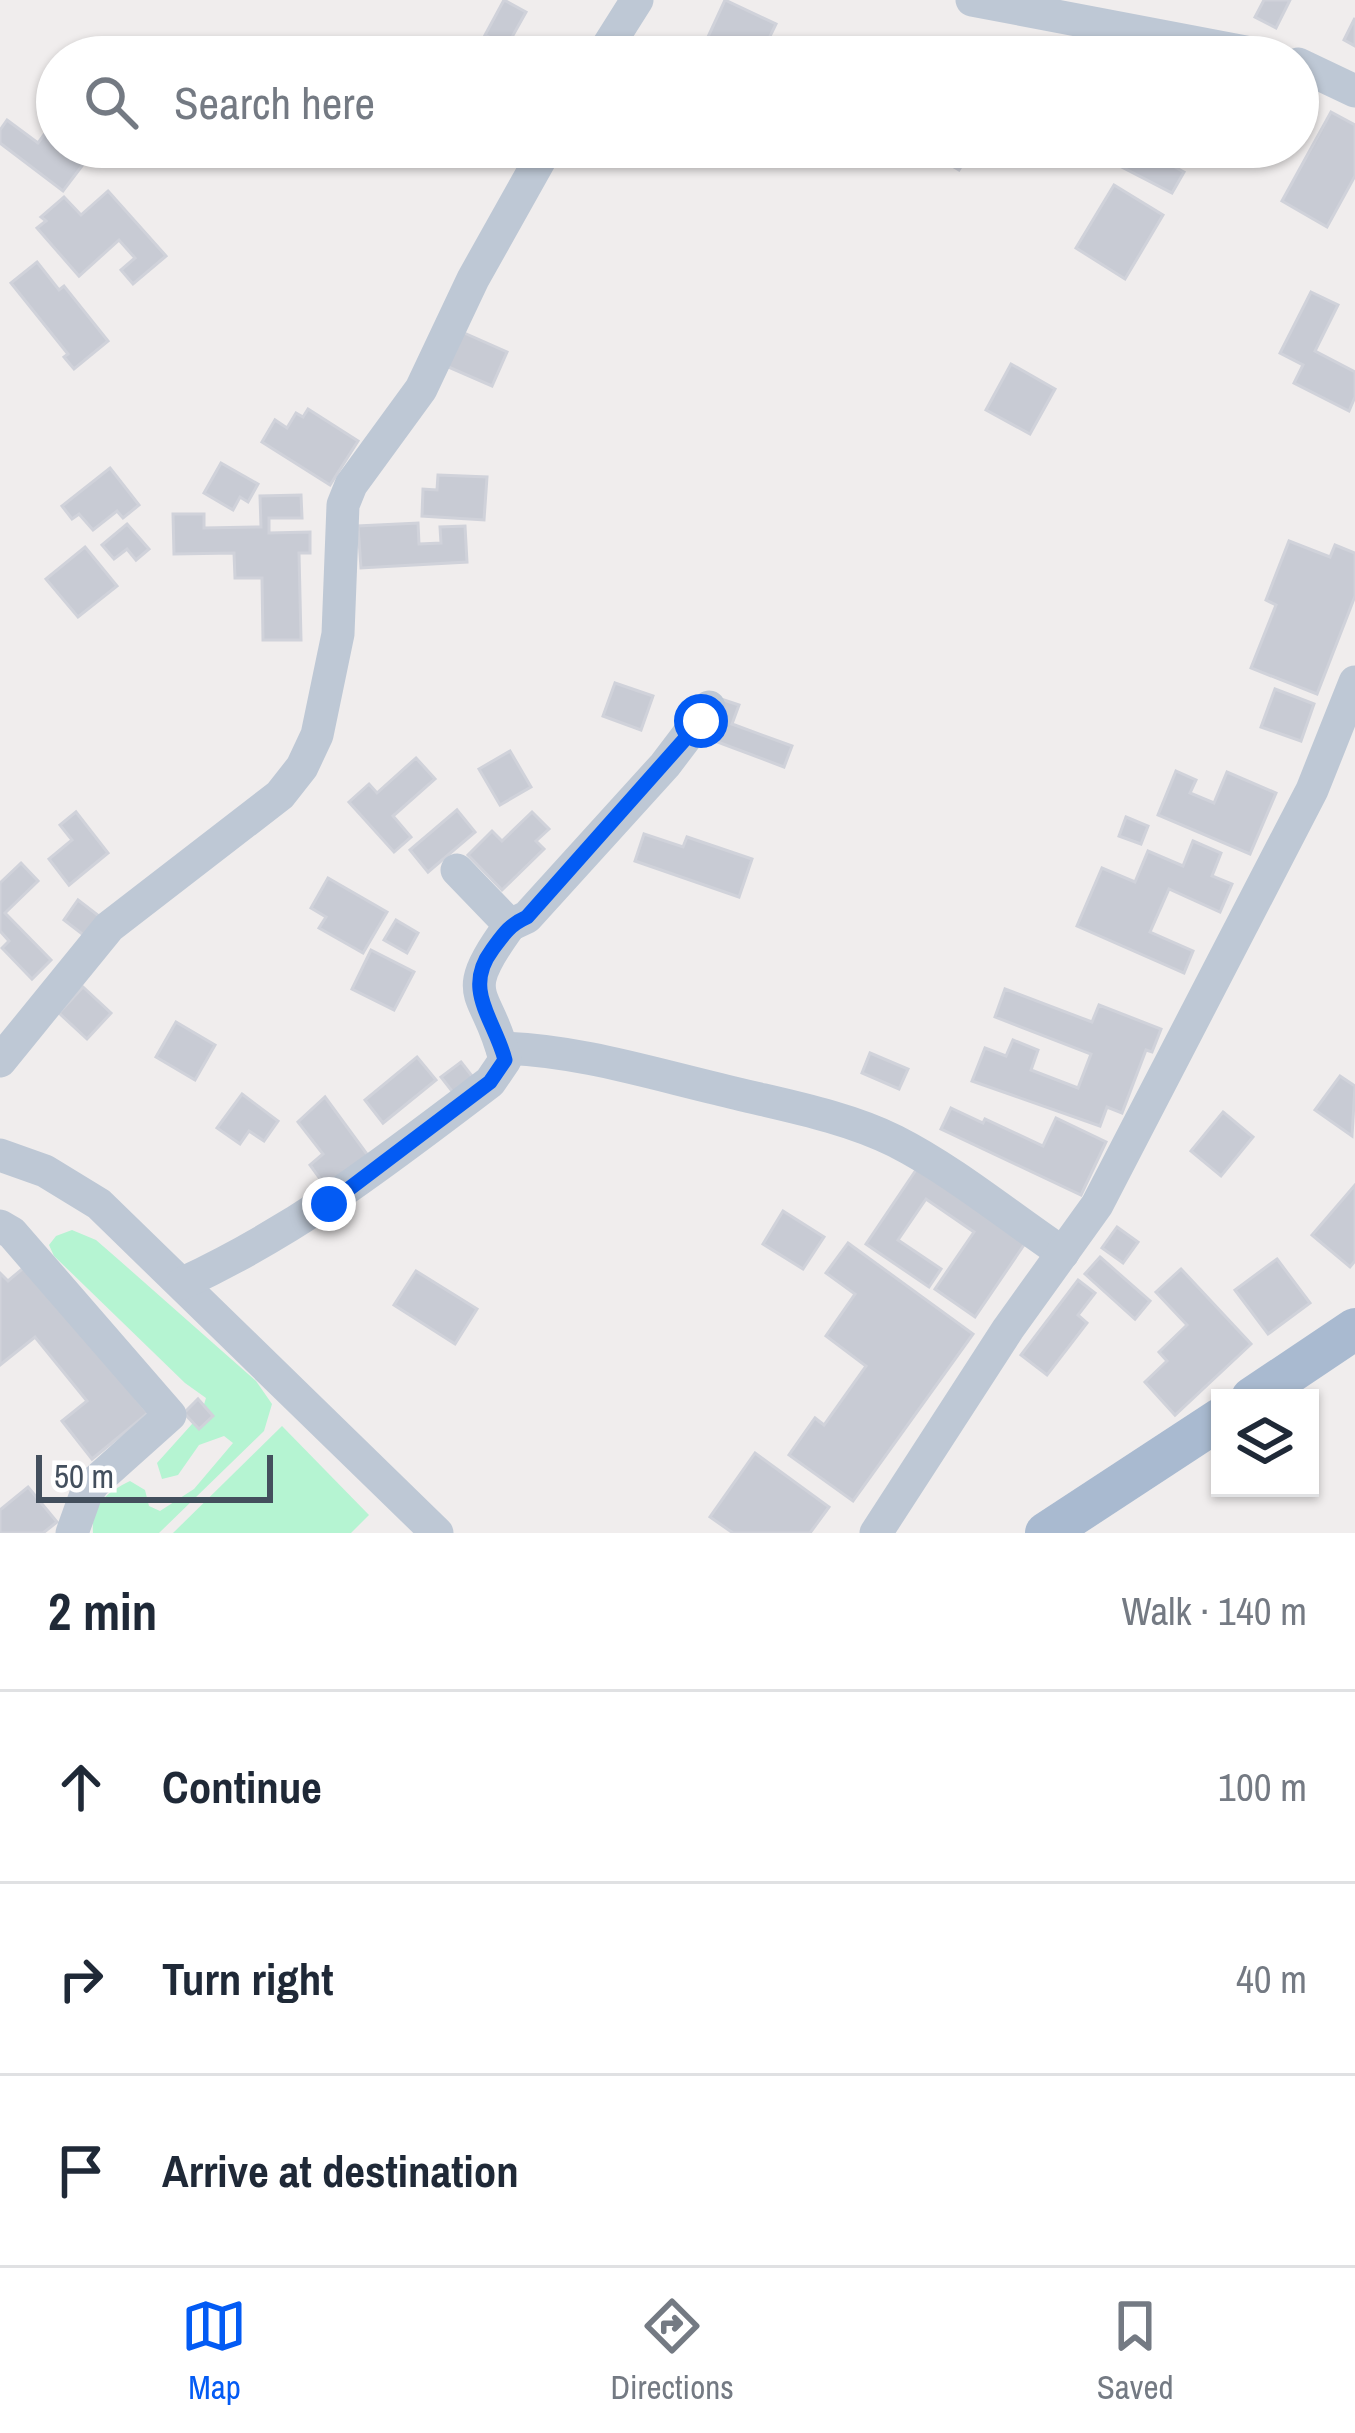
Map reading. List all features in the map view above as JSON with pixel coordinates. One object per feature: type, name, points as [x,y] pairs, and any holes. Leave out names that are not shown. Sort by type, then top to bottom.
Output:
[{"type":"main road","points":[[1265,1389],[1355,1329]]},
{"type":"main road","points":[[1046,1533],[1211,1425]]},
{"type":"street","points":[[614,36],[637,0]]},
{"type":"street","points":[[972,0],[1161,36]]},
{"type":"street","points":[[1319,74],[1355,91]]},
{"type":"street","points":[[0,1061],[109,927],[280,795],[302,767],[317,735],[338,634],[343,505],[351,485],[422,388],[473,279],[535,168]]},
{"type":"street","points":[[876,1533],[996,1346],[1097,1205],[1312,790],[1355,682]]},
{"type":"street","points":[[183,1283],[252,1251],[329,1204],[490,1082],[505,1060],[477,985],[486,958],[510,925],[527,917],[634,799],[709,706]]},
{"type":"street","points":[[457,870],[510,925]]},
{"type":"street","points":[[502,1048],[539,1048],[618,1065],[843,1122],[908,1148],[1063,1253]]},
{"type":"street","points":[[0,1155],[45,1171],[99,1204],[437,1533]]},
{"type":"street","points":[[0,1226],[12,1233],[170,1415],[94,1483],[72,1533]]},
{"type":"green space","points":[[72,1230],[96,1240],[119,1260],[256,1381],[272,1404],[264,1431],[159,1533],[93,1533],[95,1514],[107,1495],[130,1481],[145,1490],[149,1506],[160,1511],[194,1489],[233,1443],[224,1436],[199,1445],[178,1475],[162,1479],[157,1463],[201,1414],[206,1398],[54,1256],[49,1245],[56,1236]]},
{"type":"green space","points":[[282,1426],[369,1515],[351,1533],[173,1533]]},
{"type":"building","points":[[504,0],[526,12],[513,36],[485,35]]},
{"type":"building","points":[[725,0],[776,24],[770,36],[708,36]]},
{"type":"building","points":[[1264,0],[1290,0],[1276,28],[1255,17]]},
{"type":"building","points":[[1355,18],[1355,46],[1344,40]]},
{"type":"building","points":[[1331,112],[1355,125],[1355,176],[1327,227],[1282,201],[1300,168],[1319,168],[1319,134]]},
{"type":"building","points":[[7,120],[36,142],[36,168],[80,168],[63,191],[0,143],[0,130]]},
{"type":"building","points":[[1124,168],[1177,168],[1184,172],[1172,193]]},
{"type":"building","points":[[1114,185],[1163,215],[1125,279],[1076,248]]},
{"type":"building","points":[[108,191],[166,256],[133,284],[121,270],[135,258],[119,240],[79,276],[37,228],[46,221],[41,217],[64,197],[81,215]]},
{"type":"building","points":[[37,262],[59,290],[64,286],[108,341],[74,369],[64,357],[68,354],[11,283]]},
{"type":"building","points":[[1311,292],[1338,305],[1315,351],[1355,372],[1355,397],[1349,411],[1294,383],[1303,365],[1280,353]]},
{"type":"building","points":[[462,332],[507,352],[492,386],[446,366]]},
{"type":"building","points":[[1011,364],[1055,389],[1030,434],[986,410]]},
{"type":"building","points":[[308,409],[358,441],[330,485],[262,442],[275,420],[287,428],[296,413],[303,417]]},
{"type":"building","points":[[221,463],[258,484],[248,502],[240,497],[233,510],[204,493]]},
{"type":"building","points":[[110,468],[139,505],[123,518],[117,511],[93,530],[79,514],[72,519],[62,506]]},
{"type":"building","points":[[438,475],[487,477],[484,520],[422,516],[423,489],[437,490]]},
{"type":"building","points":[[301,495],[302,518],[269,518],[269,533],[310,532],[310,553],[299,553],[301,640],[263,640],[262,578],[235,578],[234,553],[174,554],[173,514],[204,514],[204,528],[261,527],[260,496]]},
{"type":"building","points":[[418,523],[419,544],[441,543],[440,527],[465,526],[467,562],[361,568],[358,526]]},
{"type":"building","points":[[127,524],[149,549],[136,560],[127,549],[114,559],[102,545]]},
{"type":"building","points":[[1289,541],[1330,557],[1335,545],[1355,553],[1355,596],[1317,694],[1251,668],[1276,605],[1266,600]]},
{"type":"building","points":[[85,547],[117,586],[78,617],[46,579]]},
{"type":"building","points":[[615,683],[653,696],[641,730],[603,716]]},
{"type":"building","points":[[1275,689],[1314,704],[1301,741],[1261,727]]},
{"type":"building","points":[[721,699],[739,705],[732,724],[792,746],[784,767],[707,738]]},
{"type":"building","points":[[510,751],[531,787],[500,805],[479,769]]},
{"type":"building","points":[[416,758],[435,779],[393,816],[411,837],[394,852],[349,802],[369,784],[377,793]]},
{"type":"building","points":[[1176,771],[1196,780],[1190,793],[1214,803],[1227,772],[1276,793],[1250,854],[1158,815]]},
{"type":"building","points":[[457,810],[475,832],[428,872],[410,850]]},
{"type":"building","points":[[76,812],[108,853],[69,885],[49,859],[72,840],[60,825]]},
{"type":"building","points":[[532,812],[549,829],[536,841],[544,849],[502,890],[468,855],[492,831],[502,841]]},
{"type":"building","points":[[1126,817],[1148,826],[1141,844],[1119,836]]},
{"type":"building","points":[[644,834],[683,847],[687,837],[752,859],[739,897],[635,861]]},
{"type":"building","points":[[1193,841],[1221,853],[1212,876],[1232,884],[1220,912],[1169,889],[1150,932],[1193,951],[1184,973],[1077,926],[1102,868],[1135,882],[1148,851],[1183,866]]},
{"type":"building","points":[[21,863],[38,881],[5,913],[51,960],[32,979],[2,948],[9,941],[0,931],[0,883]]},
{"type":"building","points":[[328,878],[387,912],[363,953],[319,928],[326,917],[311,908]]},
{"type":"building","points":[[78,900],[99,916],[85,936],[64,920]]},
{"type":"building","points":[[396,920],[418,933],[407,953],[384,940]]},
{"type":"building","points":[[371,950],[414,972],[394,1010],[352,989]]},
{"type":"building","points":[[83,987],[111,1013],[87,1039],[59,1013]]},
{"type":"building","points":[[1005,989],[1092,1022],[1099,1005],[1161,1029],[1152,1052],[1146,1050],[1122,1113],[1107,1107],[1100,1126],[972,1081],[985,1048],[1006,1056],[1013,1040],[1038,1050],[1031,1070],[1078,1088],[1091,1054],[995,1017]]},
{"type":"building","points":[[176,1022],[215,1045],[195,1080],[156,1057]]},
{"type":"building","points":[[870,1053],[908,1069],[899,1089],[862,1073]]},
{"type":"building","points":[[417,1057],[436,1080],[383,1123],[365,1100]]},
{"type":"building","points":[[461,1062],[475,1080],[455,1095],[441,1077]]},
{"type":"building","points":[[1340,1076],[1355,1086],[1352,1136],[1315,1110]]},
{"type":"building","points":[[242,1094],[278,1121],[264,1141],[249,1131],[240,1144],[217,1128]]},
{"type":"building","points":[[325,1097],[369,1157],[326,1187],[310,1165],[323,1154],[298,1122]]},
{"type":"building","points":[[951,1108],[1043,1146],[1056,1118],[1106,1142],[1081,1195],[941,1129]]},
{"type":"building","points":[[1223,1112],[1253,1137],[1221,1176],[1191,1151]]},
{"type":"building","points":[[918,1167],[1026,1242],[975,1317],[935,1289],[974,1232],[926,1199],[898,1240],[941,1269],[929,1287],[866,1244]]},
{"type":"building","points":[[1355,1185],[1355,1261],[1350,1267],[1312,1235]]},
{"type":"building","points":[[783,1211],[824,1237],[803,1269],[763,1244]]},
{"type":"building","points":[[1117,1227],[1138,1242],[1123,1263],[1102,1248]]},
{"type":"building","points":[[848,1243],[973,1334],[853,1501],[789,1455],[815,1418],[824,1425],[866,1366],[826,1336],[855,1294],[826,1273]]},
{"type":"building","points":[[1100,1257],[1150,1301],[1135,1319],[1085,1274]]},
{"type":"building","points":[[1277,1259],[1310,1303],[1268,1334],[1235,1290]]},
{"type":"building","points":[[27,1265],[148,1413],[92,1459],[62,1421],[87,1401],[35,1337],[0,1365],[0,1273],[8,1281]]},
{"type":"building","points":[[1181,1269],[1251,1344],[1175,1415],[1145,1382],[1167,1361],[1159,1352],[1187,1325],[1156,1292]]},
{"type":"building","points":[[416,1271],[477,1309],[455,1344],[394,1305]]},
{"type":"building","points":[[1078,1280],[1095,1293],[1078,1315],[1087,1323],[1047,1375],[1021,1355]]},
{"type":"building","points":[[198,1399],[213,1416],[199,1429],[184,1413]]},
{"type":"building","points":[[755,1453],[829,1507],[810,1533],[733,1533],[710,1517]]},
{"type":"building","points":[[28,1487],[57,1522],[43,1533],[0,1533],[0,1510]]},
{"type":"route","points":[[329,1204],[490,1082],[505,1060],[477,985],[486,958],[510,925],[527,917],[701,721]]}]
